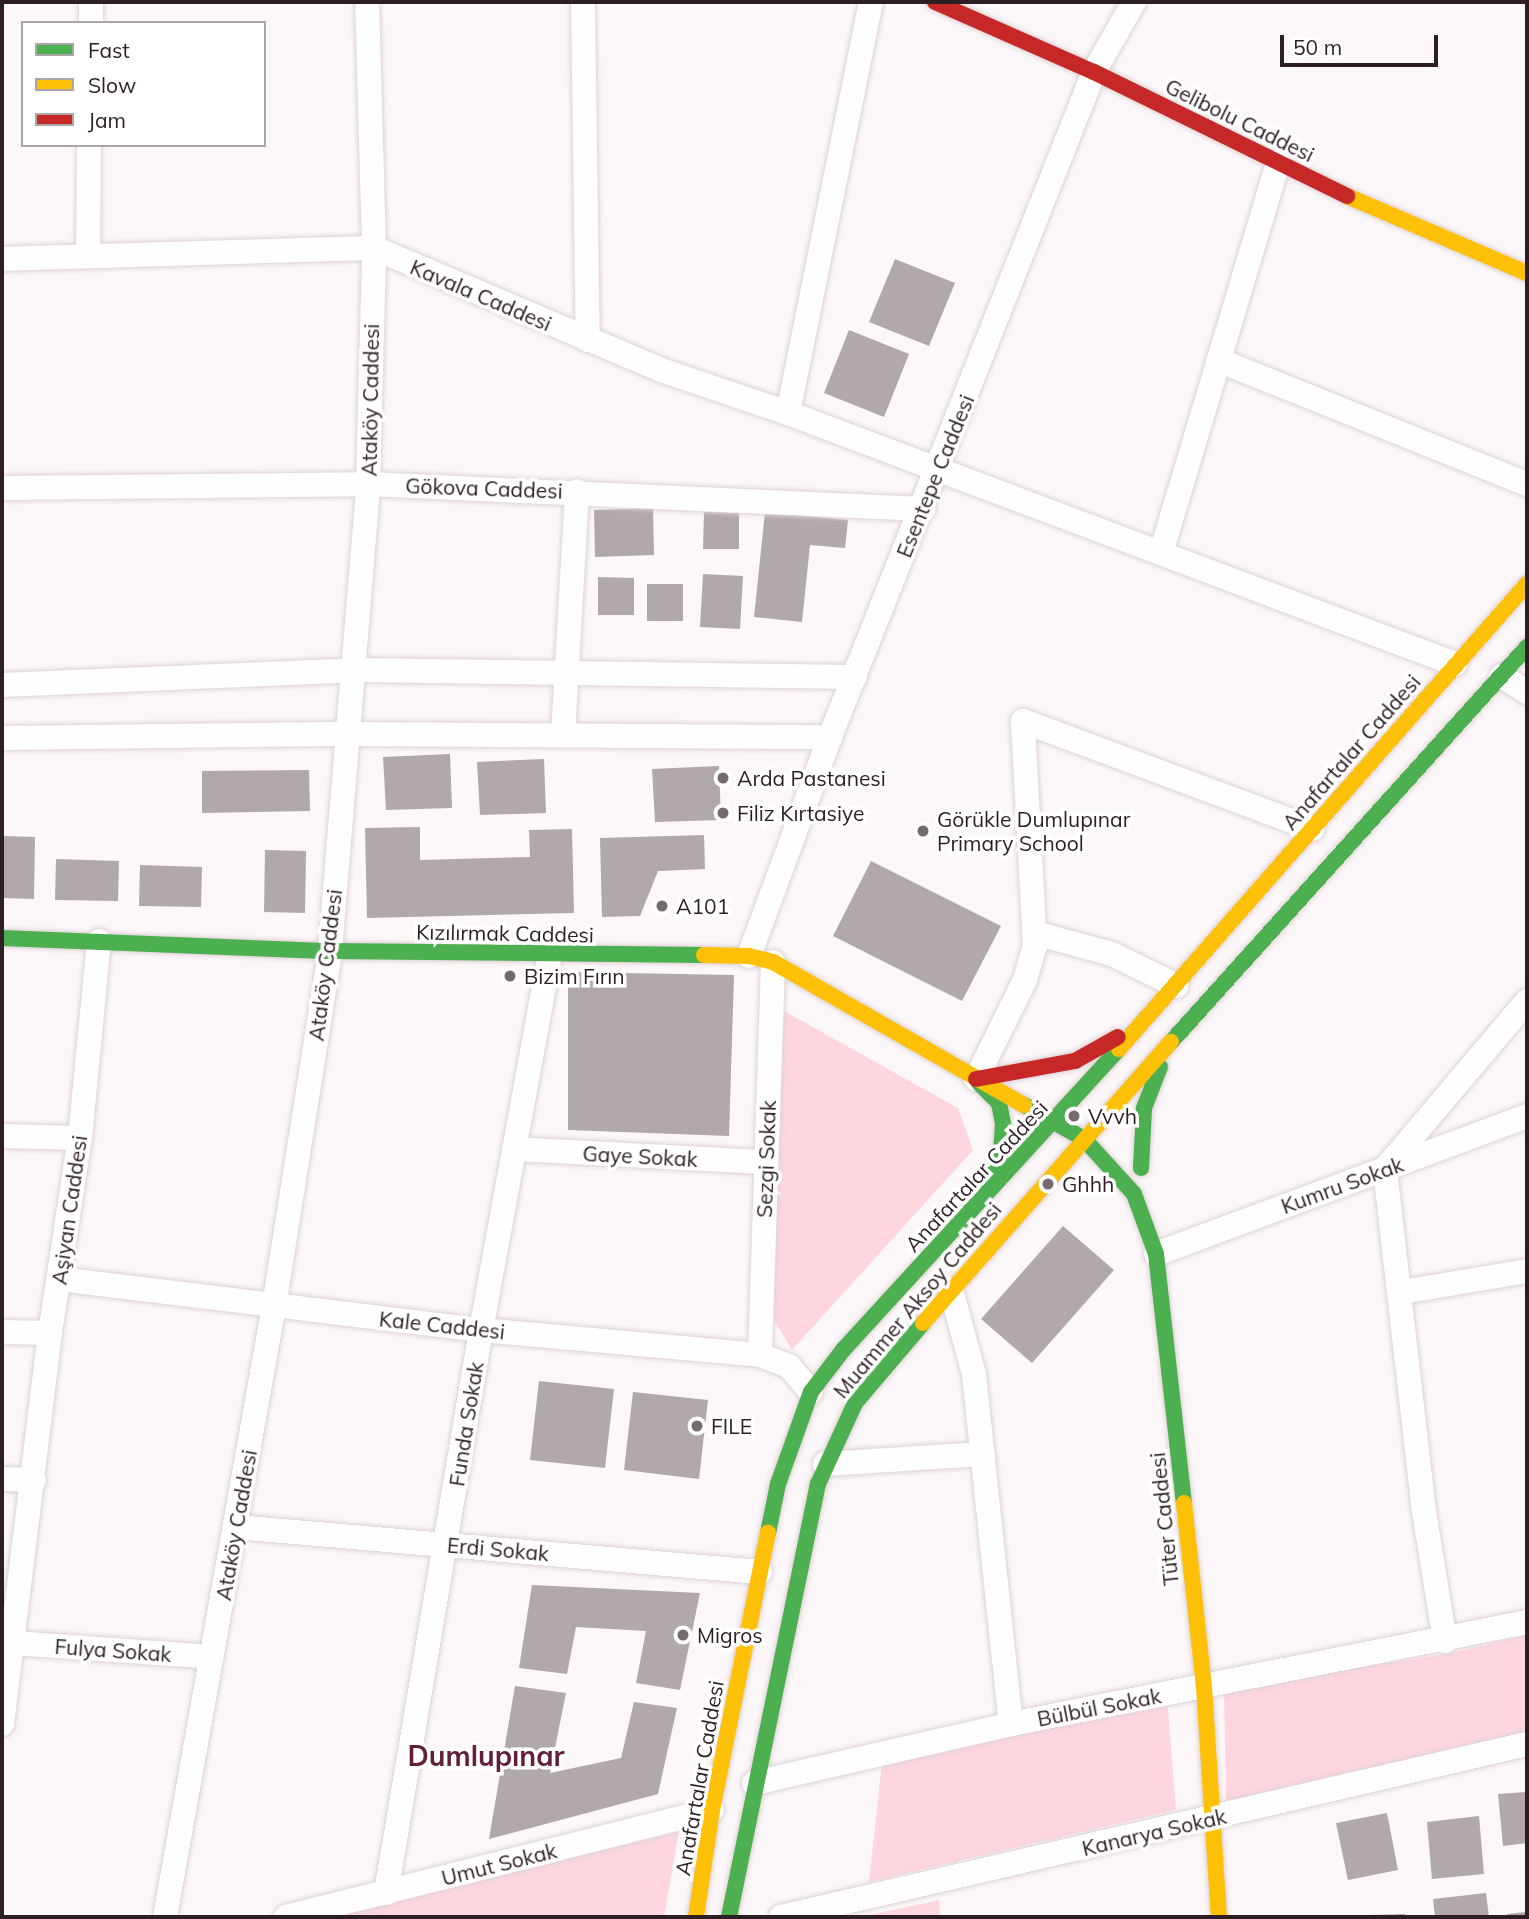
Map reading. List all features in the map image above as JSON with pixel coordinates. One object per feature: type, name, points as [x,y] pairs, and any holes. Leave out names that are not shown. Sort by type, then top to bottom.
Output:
[{"type":"street","points":[[91,2],[91,21]]},
{"type":"street","name":"Ataköy Caddesi","points":[[165,1917],[274,1306],[330,951],[356,670],[368,484],[374,248],[367,2]]},
{"type":"street","points":[[583,2],[588,340]]},
{"type":"street","points":[[788,413],[871,2]]},
{"type":"street","name":"Gelibolu Caddesi","points":[[935,2],[1094,72],[1278,162],[1527,273]]},
{"type":"street","name":"Esentepe Caddesi","points":[[761,959],[830,737],[923,509],[1094,72],[1134,2]]},
{"type":"street","points":[[88,254],[89,147]]},
{"type":"street","points":[[1161,553],[1278,162]]},
{"type":"street","name":"Kavala Caddesi","points":[[2,259],[88,254],[374,248],[588,340],[939,468],[1455,664]]},
{"type":"street","points":[[1218,360],[1527,484]]},
{"type":"street","name":"Gökova Caddesi","points":[[2,488],[368,484],[577,491],[923,509]]},
{"type":"street","points":[[563,735],[577,491]]},
{"type":"street","name":"Anafartalar Caddesi","points":[[696,1917],[712,1810],[778,1484],[811,1392],[843,1350],[972,1214],[1177,985],[1527,584]]},
{"type":"street","points":[[1084,1139],[1527,646]]},
{"type":"street","points":[[2,685],[356,670],[855,677]]},
{"type":"street","points":[[1502,676],[1527,692]]},
{"type":"street","points":[[976,1079],[1029,970],[1035,933],[1023,721],[1313,828]]},
{"type":"street","points":[[2,738],[348,734],[830,737]]},
{"type":"street","points":[[976,1079],[1076,1061],[1104,1049],[1177,985],[1112,954],[1035,933]]},
{"type":"street","name":"Kızılırmak Caddesi","points":[[2,938],[330,951],[761,959],[1056,1121]]},
{"type":"street","name":"Aşiyan Caddesi","points":[[2,1724],[50,1332],[80,1138],[99,941]]},
{"type":"street","name":"Funda Sokak","points":[[386,1893],[481,1330],[550,955]]},
{"type":"street","name":"Sezgi Sokak","points":[[760,1355],[766,1162],[761,959]]},
{"type":"street","points":[[1445,1641],[1424,1512],[1402,1292],[1385,1169],[1527,1001]]},
{"type":"street","points":[[1150,1229],[1150,1196],[1142,1168],[1143,1117],[1150,1084],[1181,1033]]},
{"type":"street","points":[[972,1214],[993,1176],[1003,1124],[999,1103],[976,1079]]},
{"type":"street","name":"Kumru Sokak","points":[[1156,1254],[1527,1116]]},
{"type":"street","points":[[1103,1120],[1120,1136],[1142,1168]]},
{"type":"street","name":"Tüter Caddesi","points":[[1056,1121],[1084,1139],[1134,1194],[1150,1229],[1156,1254],[1204,1687],[1219,1917]]},
{"type":"street","points":[[2,1136],[80,1138]]},
{"type":"street","name":"Muammer Aksoy Caddesi","points":[[729,1917],[796,1576],[825,1464],[855,1403],[1084,1139]]},
{"type":"street","name":"Gaye Sokak","points":[[514,1149],[766,1162]]},
{"type":"street","points":[[1092,1177],[1119,1188],[1150,1229]]},
{"type":"street","points":[[1035,1193],[1070,1179]]},
{"type":"street","points":[[1402,1292],[1527,1271]]},
{"type":"street","name":"Kale Caddesi","points":[[60,1279],[481,1330],[760,1355],[789,1366],[811,1392]]},
{"type":"street","points":[[951,1290],[974,1374],[1011,1724]]},
{"type":"street","points":[[2,1332],[50,1332]]},
{"type":"street","points":[[825,1464],[983,1454]]},
{"type":"street","points":[[2,1479],[34,1479]]},
{"type":"street","name":"Erdi Sokak","points":[[236,1527],[761,1572]]},
{"type":"street","name":"Bülbül Sokak","points":[[754,1783],[1011,1724],[1445,1641],[1527,1622]]},
{"type":"street","name":"Fulya Sokak","points":[[14,1643],[212,1657]]},
{"type":"street","name":"Kanarya Sokak","points":[[781,1917],[1214,1819],[1527,1744]]},
{"type":"street","name":"Umut Sokak","points":[[286,1917],[712,1810]]},
{"type":"shaded area","points":[[784,1011],[958,1108],[973,1150],[792,1350],[768,1310]]},
{"type":"shaded area","points":[[1527,1635],[1527,1731],[1226,1801],[1224,1688],[1447,1654]]},
{"type":"shaded area","points":[[1167,1697],[1176,1810],[869,1882],[882,1763]]},
{"type":"shaded area","points":[[679,1832],[664,1917],[324,1917]]},
{"type":"shaded area","points":[[939,1900],[940,1917],[859,1917]]},
{"type":"building","points":[[895,259],[955,283],[929,346],[869,322]]},
{"type":"building","points":[[849,330],[909,354],[884,417],[824,393]]},
{"type":"building","points":[[653,508],[654,555],[595,557],[594,510]]},
{"type":"building","points":[[704,512],[739,513],[739,549],[703,549]]},
{"type":"building","points":[[765,512],[848,520],[845,548],[810,545],[802,622],[754,617]]},
{"type":"building","points":[[703,574],[743,576],[740,629],[700,627]]},
{"type":"building","points":[[598,577],[634,578],[634,615],[598,615]]},
{"type":"building","points":[[647,584],[683,584],[683,621],[647,621]]},
{"type":"building","points":[[450,754],[452,808],[386,810],[383,757]]},
{"type":"building","points":[[544,759],[546,813],[480,815],[477,762]]},
{"type":"building","points":[[719,766],[721,820],[655,822],[652,769]]},
{"type":"building","points":[[309,770],[310,811],[202,813],[202,771]]},
{"type":"building","points":[[420,827],[420,860],[530,857],[529,830],[572,829],[574,913],[367,918],[365,828]]},
{"type":"building","points":[[704,835],[705,869],[658,871],[640,916],[602,917],[600,838]]},
{"type":"building","points":[[2,836],[35,837],[34,899],[2,898]]},
{"type":"building","points":[[265,850],[306,851],[305,913],[264,912]]},
{"type":"building","points":[[56,859],[119,861],[118,901],[55,900]]},
{"type":"building","name":"Görükle Dumlupınar Primary School","points":[[871,861],[1001,926],[962,1001],[833,936]]},
{"type":"building","points":[[140,865],[202,867],[201,907],[139,906]]},
{"type":"building","points":[[568,972],[734,975],[729,1136],[568,1130]]},
{"type":"building","points":[[1063,1226],[1114,1270],[1032,1363],[981,1319]]},
{"type":"building","points":[[539,1381],[614,1389],[605,1468],[530,1460]]},
{"type":"building","points":[[633,1392],[708,1400],[699,1479],[624,1470]]},
{"type":"building","points":[[532,1585],[700,1593],[680,1690],[636,1683],[646,1631],[576,1627],[567,1674],[519,1668]]},
{"type":"building","points":[[515,1686],[566,1693],[550,1773],[621,1758],[634,1702],[677,1708],[658,1794],[489,1839]]},
{"type":"building","points":[[1527,1792],[1527,1843],[1503,1846],[1498,1794]]},
{"type":"building","points":[[1387,1813],[1398,1870],[1348,1880],[1336,1823]]},
{"type":"building","points":[[1479,1816],[1484,1874],[1432,1879],[1427,1822]]},
{"type":"building","points":[[1486,1893],[1489,1917],[1435,1917],[1433,1899]]},
{"type":"building","points":[[1527,1912],[1527,1917],[1508,1917],[1507,1914]]},
{"type":"building","points":[[1405,1914],[1405,1917],[1368,1917],[1368,1915]]},
{"type":"traffic: fast","points":[[1171,1042],[1527,647]]},
{"type":"traffic: fast","points":[[2,938],[330,951],[704,955]]},
{"type":"traffic: fast","points":[[768,1533],[778,1484],[811,1392],[843,1350],[1119,1049]]},
{"type":"traffic: fast","points":[[1141,1168],[1144,1108],[1160,1067]]},
{"type":"traffic: fast","points":[[979,1083],[999,1103],[1003,1124],[1001,1152],[987,1187]]},
{"type":"traffic: fast","points":[[1024,1105],[1084,1139],[1134,1194],[1156,1254],[1184,1503]]},
{"type":"traffic: fast","points":[[729,1917],[818,1484],[855,1403],[923,1323]]},
{"type":"traffic: slow","points":[[1347,196],[1527,273]]},
{"type":"traffic: slow","points":[[1119,1049],[1527,584]]},
{"type":"traffic: slow","points":[[704,955],[749,956],[773,962],[1024,1105]]},
{"type":"traffic: slow","points":[[923,1323],[1171,1042]]},
{"type":"traffic: slow","points":[[1184,1503],[1204,1687],[1219,1917]]},
{"type":"traffic: slow","points":[[696,1917],[712,1810],[768,1533]]},
{"type":"traffic: jam","points":[[935,2],[1094,72],[1347,196]]},
{"type":"traffic: jam","points":[[976,1079],[1075,1061],[1118,1037]]},
{"type":"place","name":"Arda Pastanesi","points":[[723,778]]},
{"type":"place","name":"Filiz Kırtasiye","points":[[723,813]]},
{"type":"place","name":"Görükle Dumlupınar Primary School","points":[[923,831]]},
{"type":"place","name":"A101","points":[[662,906]]},
{"type":"place","name":"Bizim Fırın","points":[[510,976]]},
{"type":"place","name":"Vvvh","points":[[1074,1116]]},
{"type":"place","name":"Ghhh","points":[[1048,1184]]},
{"type":"place","name":"FILE","points":[[697,1426]]},
{"type":"place","name":"Migros","points":[[683,1635]]},
{"type":"district","name":"Dumlupınar","points":[[486,1756]]}]
